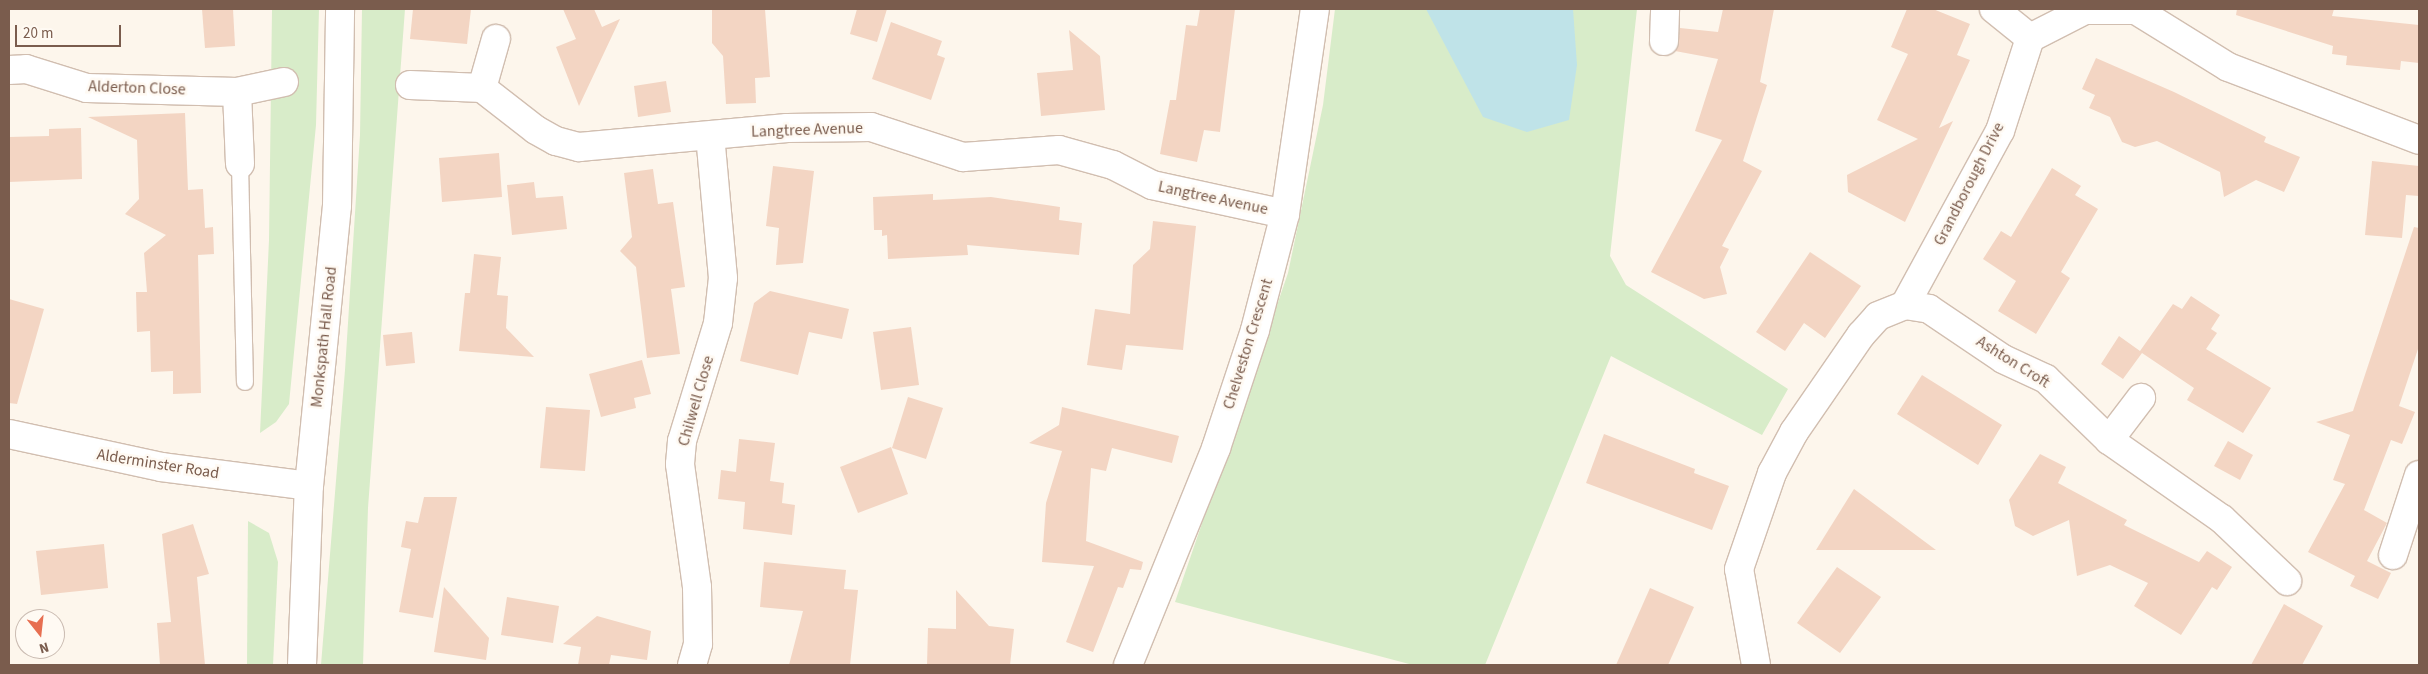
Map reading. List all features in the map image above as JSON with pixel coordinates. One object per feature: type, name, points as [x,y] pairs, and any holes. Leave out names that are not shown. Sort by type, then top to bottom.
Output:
[{"type":"street","name":"Monkspath Hall Road","points":[[302,665],[309,486],[337,206],[340,9]]},
{"type":"street","name":"Chelveston Crescent","points":[[1128,665],[1216,448],[1255,330],[1285,214],[1315,9]]},
{"type":"street","points":[[1664,41],[1665,9]]},
{"type":"street","points":[[1994,9],[2030,38],[2085,10],[2136,10],[2228,68],[2419,140]]},
{"type":"street","name":"Grandborough Drive","points":[[1905,305],[2000,131],[2030,38]]},
{"type":"street","points":[[410,85],[482,88],[496,39]]},
{"type":"street","name":"Alderton Close","points":[[9,70],[26,69],[87,88],[237,92],[284,82]]},
{"type":"street","name":"Langtree Avenue","points":[[482,88],[536,130],[556,141],[579,147],[787,128],[871,127],[963,157],[1060,150],[1113,165],[1152,185],[1285,214]]},
{"type":"street","points":[[237,92],[240,164]]},
{"type":"street","name":"Chilwell Close","points":[[692,665],[698,644],[697,587],[680,464],[682,441],[718,323],[723,278],[710,136]]},
{"type":"street","points":[[1756,665],[1739,569],[1772,473],[1794,432],[1861,335],[1878,316],[1905,305]]},
{"type":"street","name":"Ashton Croft","points":[[1905,305],[1929,309],[2003,359],[2046,380],[2109,440],[2162,474],[2222,519],[2287,581]]},
{"type":"street","points":[[2109,440],[2141,398]]},
{"type":"street","name":"Alderminster Road","points":[[9,434],[161,467],[309,486]]},
{"type":"street","points":[[2393,555],[2419,475]]},
{"type":"lane","points":[[240,164],[245,382]]},
{"type":"green space","points":[[272,9],[319,9],[316,125],[289,404],[276,422],[260,433],[269,240]]},
{"type":"green space","points":[[362,9],[405,9],[368,508],[363,665],[321,665],[345,370],[360,135]]},
{"type":"green space","points":[[1335,9],[1637,9],[1610,256],[1626,285],[1788,389],[1762,435],[1611,356],[1485,665],[1413,665],[1175,602],[1288,273],[1323,105]]},
{"type":"green space","points":[[248,521],[269,533],[278,562],[273,665],[247,665]]},
{"type":"water","points":[[1426,9],[1573,9],[1577,65],[1569,120],[1527,132],[1483,117]]},
{"type":"building","points":[[202,9],[233,9],[235,46],[205,48]]},
{"type":"building","points":[[413,9],[471,9],[467,44],[410,39]]},
{"type":"building","points":[[563,9],[594,9],[602,27],[620,19],[579,106],[556,47],[576,39]]},
{"type":"building","points":[[712,9],[765,9],[770,77],[755,78],[756,103],[726,104],[723,56],[712,43]]},
{"type":"building","points":[[857,9],[887,9],[877,42],[850,34]]},
{"type":"building","points":[[1200,9],[1235,9],[1220,132],[1204,130],[1197,162],[1160,154],[1170,100],[1176,100],[1186,25],[1197,26]]},
{"type":"building","points":[[1723,9],[1774,9],[1760,82],[1767,85],[1743,161],[1762,171],[1722,246],[1729,249],[1720,267],[1727,294],[1704,299],[1651,272],[1722,140],[1695,131],[1718,59],[1675,51],[1680,28],[1718,32]]},
{"type":"building","points":[[1907,9],[1933,9],[1970,24],[1957,55],[1970,60],[1939,128],[1953,121],[1905,222],[1848,192],[1847,175],[1918,139],[1877,120],[1908,54],[1891,47]]},
{"type":"building","points":[[2237,9],[2334,9],[2332,16],[2419,25],[2419,63],[2401,61],[2400,70],[2346,65],[2347,56],[2332,54],[2333,46],[2236,15]]},
{"type":"building","points":[[891,22],[942,41],[937,55],[945,58],[931,100],[872,79]]},
{"type":"building","points":[[1069,30],[1100,56],[1105,110],[1041,116],[1037,73],[1073,70]]},
{"type":"building","points":[[2096,58],[2174,92],[2266,137],[2264,142],[2300,157],[2284,192],[2256,180],[2224,197],[2220,172],[2157,141],[2135,147],[2122,142],[2110,117],[2089,108],[2095,95],[2082,89]]},
{"type":"building","points":[[666,81],[671,112],[638,117],[634,86]]},
{"type":"building","points":[[185,113],[188,190],[203,189],[205,228],[213,227],[214,254],[198,255],[201,393],[173,394],[173,371],[151,372],[150,331],[137,332],[136,292],[147,292],[144,253],[166,235],[125,214],[139,199],[137,140],[88,117]]},
{"type":"building","points":[[81,128],[82,179],[9,182],[9,137],[49,136],[49,129]]},
{"type":"building","points":[[499,153],[502,197],[442,202],[439,158]]},
{"type":"building","points":[[2372,161],[2419,166],[2419,196],[2406,195],[2402,238],[2365,235]]},
{"type":"building","points":[[773,166],[814,171],[803,263],[776,265],[779,228],[766,226]]},
{"type":"building","points":[[2052,168],[2081,186],[2075,195],[2098,209],[2061,272],[2070,278],[2036,334],[1998,311],[2016,281],[1983,259],[2001,231],[2011,237]]},
{"type":"building","points":[[653,169],[658,204],[673,202],[685,287],[671,289],[680,354],[647,358],[636,267],[620,251],[632,237],[624,173]]},
{"type":"building","points":[[534,182],[536,198],[563,196],[567,229],[512,235],[507,185]]},
{"type":"building","points":[[933,194],[933,200],[991,197],[1060,207],[1059,220],[1082,223],[1079,255],[967,245],[968,255],[888,259],[887,235],[882,236],[882,230],[874,230],[873,197]]},
{"type":"building","points":[[1153,221],[1196,226],[1183,350],[1126,345],[1122,370],[1087,365],[1095,309],[1130,314],[1133,265],[1150,249]]},
{"type":"building","points":[[2414,227],[2419,228],[2419,346],[2399,406],[2415,412],[2402,444],[2391,440],[2364,510],[2387,523],[2367,561],[2391,573],[2378,599],[2350,586],[2355,576],[2308,552],[2345,484],[2333,480],[2350,435],[2316,422],[2353,411]]},
{"type":"building","points":[[1810,252],[1861,286],[1825,338],[1804,323],[1785,351],[1756,332]]},
{"type":"building","points":[[474,254],[501,257],[497,295],[508,296],[506,328],[534,357],[459,351],[465,293],[470,293]]},
{"type":"building","points":[[770,291],[849,309],[842,339],[809,332],[798,375],[740,361],[754,303]]},
{"type":"building","points":[[2191,296],[2220,315],[2211,329],[2217,333],[2206,349],[2271,388],[2243,433],[2187,400],[2194,388],[2142,353],[2123,379],[2101,364],[2119,336],[2140,351],[2173,304],[2182,309]]},
{"type":"building","points":[[9,299],[44,309],[17,404],[9,403]]},
{"type":"building","points":[[911,327],[919,385],[881,390],[873,332]]},
{"type":"building","points":[[412,332],[415,363],[386,366],[383,335]]},
{"type":"building","points":[[642,360],[651,394],[634,398],[636,408],[601,417],[589,374]]},
{"type":"building","points":[[1922,375],[2002,425],[1978,465],[1897,414]]},
{"type":"building","points":[[908,397],[943,408],[926,459],[892,448]]},
{"type":"building","points":[[546,407],[590,410],[585,471],[540,468]]},
{"type":"building","points":[[1062,407],[1179,436],[1172,463],[1112,448],[1106,471],[1091,468],[1086,541],[1143,562],[1141,570],[1130,569],[1123,588],[1118,587],[1093,652],[1066,642],[1094,566],[1042,562],[1046,503],[1062,451],[1029,443],[1059,425]]},
{"type":"building","points":[[1604,434],[1695,469],[1694,473],[1729,486],[1712,530],[1586,483]]},
{"type":"building","points":[[739,439],[775,443],[770,481],[784,483],[782,503],[795,505],[792,535],[743,529],[745,502],[718,499],[721,470],[736,472]]},
{"type":"building","points":[[2228,441],[2253,455],[2240,480],[2214,466]]},
{"type":"building","points":[[891,447],[908,494],[858,513],[840,467]]},
{"type":"building","points":[[2040,454],[2066,467],[2058,483],[2127,520],[2124,525],[2199,562],[2207,551],[2232,567],[2217,590],[2212,587],[2181,635],[2134,606],[2148,583],[2110,565],[2077,576],[2069,520],[2033,536],[2015,526],[2009,500]]},
{"type":"building","points":[[1854,489],[1936,550],[1816,550]]},
{"type":"building","points":[[424,497],[457,497],[433,618],[399,612],[411,549],[401,547],[406,521],[418,523]]},
{"type":"building","points":[[193,524],[209,574],[197,577],[205,665],[160,665],[157,623],[171,622],[162,534]]},
{"type":"building","points":[[104,544],[108,588],[41,595],[36,551]]},
{"type":"building","points":[[764,562],[846,570],[844,589],[858,590],[850,665],[789,665],[803,611],[760,607]]},
{"type":"building","points":[[1837,567],[1881,597],[1840,653],[1797,623]]},
{"type":"building","points":[[444,587],[489,638],[486,660],[434,652]]},
{"type":"building","points":[[1650,588],[1694,607],[1668,665],[1616,665]]},
{"type":"building","points":[[956,590],[989,626],[1014,629],[1010,665],[927,665],[928,628],[956,629]]},
{"type":"building","points":[[507,597],[559,606],[553,643],[501,635]]},
{"type":"building","points":[[2284,604],[2323,626],[2302,665],[2251,665]]},
{"type":"building","points":[[597,616],[651,631],[647,660],[611,655],[609,665],[578,665],[581,647],[563,644]]}]
